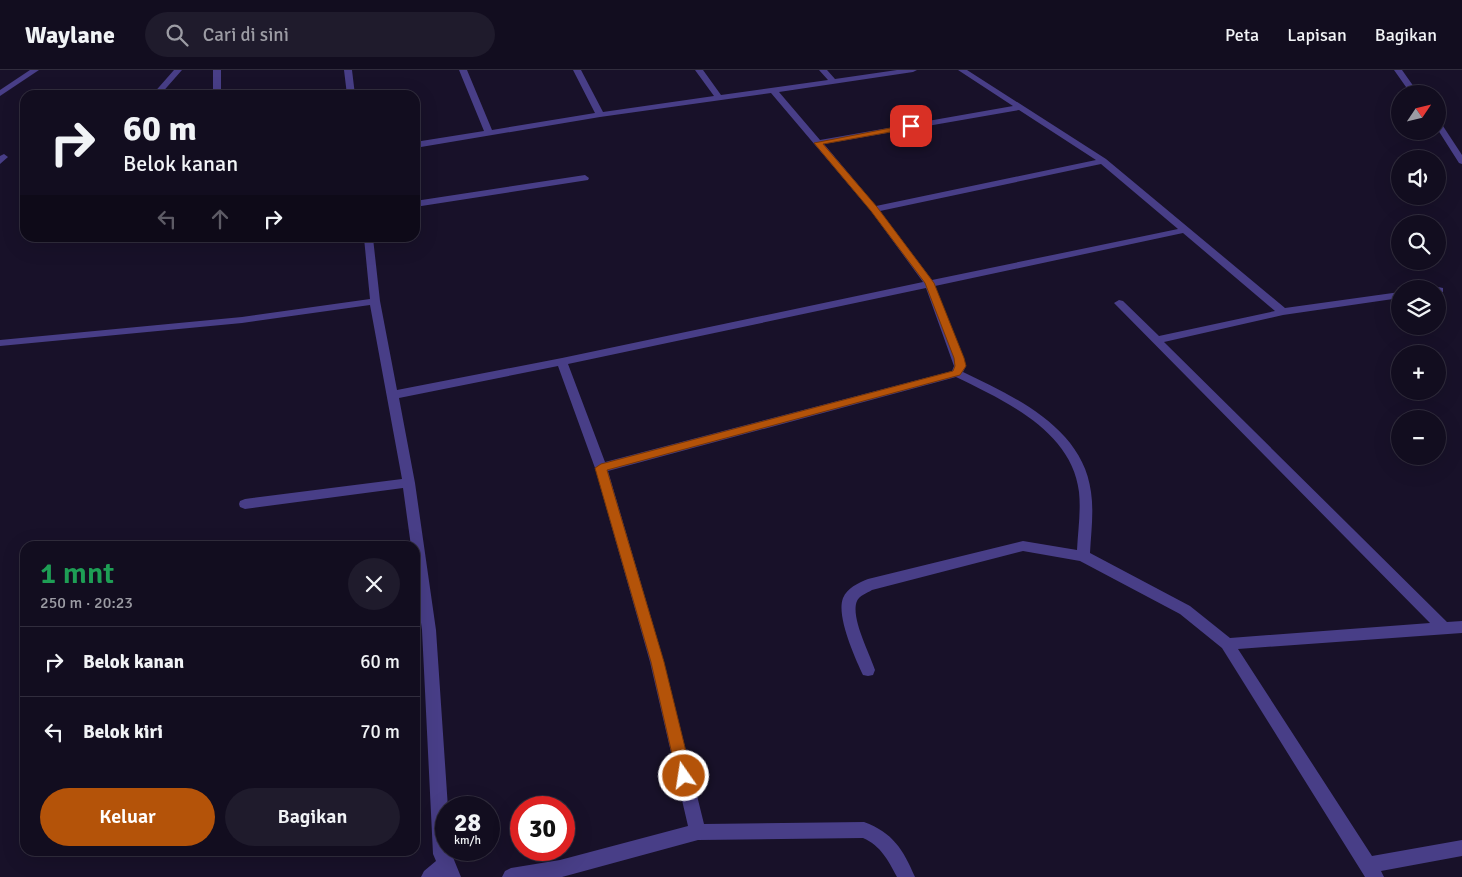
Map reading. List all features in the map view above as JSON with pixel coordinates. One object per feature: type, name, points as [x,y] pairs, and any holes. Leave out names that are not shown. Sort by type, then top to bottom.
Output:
[{"type":"street","points":[[0,94],[34,70]]},
{"type":"street","points":[[160,90],[178,70]]},
{"type":"street","points":[[217,70],[217,90]]},
{"type":"street","points":[[348,70],[350,90]]},
{"type":"street","points":[[462,70],[489,134]]},
{"type":"street","points":[[577,70],[600,116]]},
{"type":"street","points":[[699,70],[720,99]]},
{"type":"street","points":[[823,70],[834,82]]},
{"type":"street","points":[[420,144],[913,70]]},
{"type":"street","points":[[962,70],[1103,161],[1283,312]]},
{"type":"street","points":[[1398,70],[1409,85]]},
{"type":"street","points":[[774,91],[874,209],[929,283],[959,358],[960,366],[957,373]]},
{"type":"street","points":[[818,143],[1022,107]]},
{"type":"street","points":[[1446,134],[1458,147],[1462,161]]},
{"type":"street","points":[[874,209],[1103,161]]},
{"type":"street","points":[[420,203],[586,178]]},
{"type":"street","points":[[393,395],[562,362],[1185,230]]},
{"type":"street","points":[[368,242],[375,301],[409,483],[414,541]]},
{"type":"street","points":[[1158,340],[1283,312],[1391,296]]},
{"type":"street","points":[[0,343],[242,320],[375,301]]},
{"type":"street","points":[[1119,303],[1443,627]]},
{"type":"street","points":[[562,362],[601,468],[657,662],[698,832]]},
{"type":"street","points":[[601,468],[957,373],[1011,399],[1043,423],[1064,445],[1080,470],[1085,491],[1083,556]]},
{"type":"street","points":[[245,504],[409,483]]},
{"type":"street","points":[[868,670],[848,613],[850,600],[856,592],[868,585],[1022,546],[1083,556],[1126,577],[1185,610],[1208,626],[1227,644],[1372,871],[1462,848]]},
{"type":"street","points":[[420,608],[442,854],[449,871],[430,877]]},
{"type":"street","points":[[1227,644],[1462,627]]},
{"type":"street","points":[[511,877],[560,869],[698,832],[864,830],[882,837],[892,850],[906,877]]},
{"type":"route","points":[[684,776],[657,662],[601,468],[957,373],[960,366],[959,358],[929,283],[874,209],[818,143],[911,126]]}]
